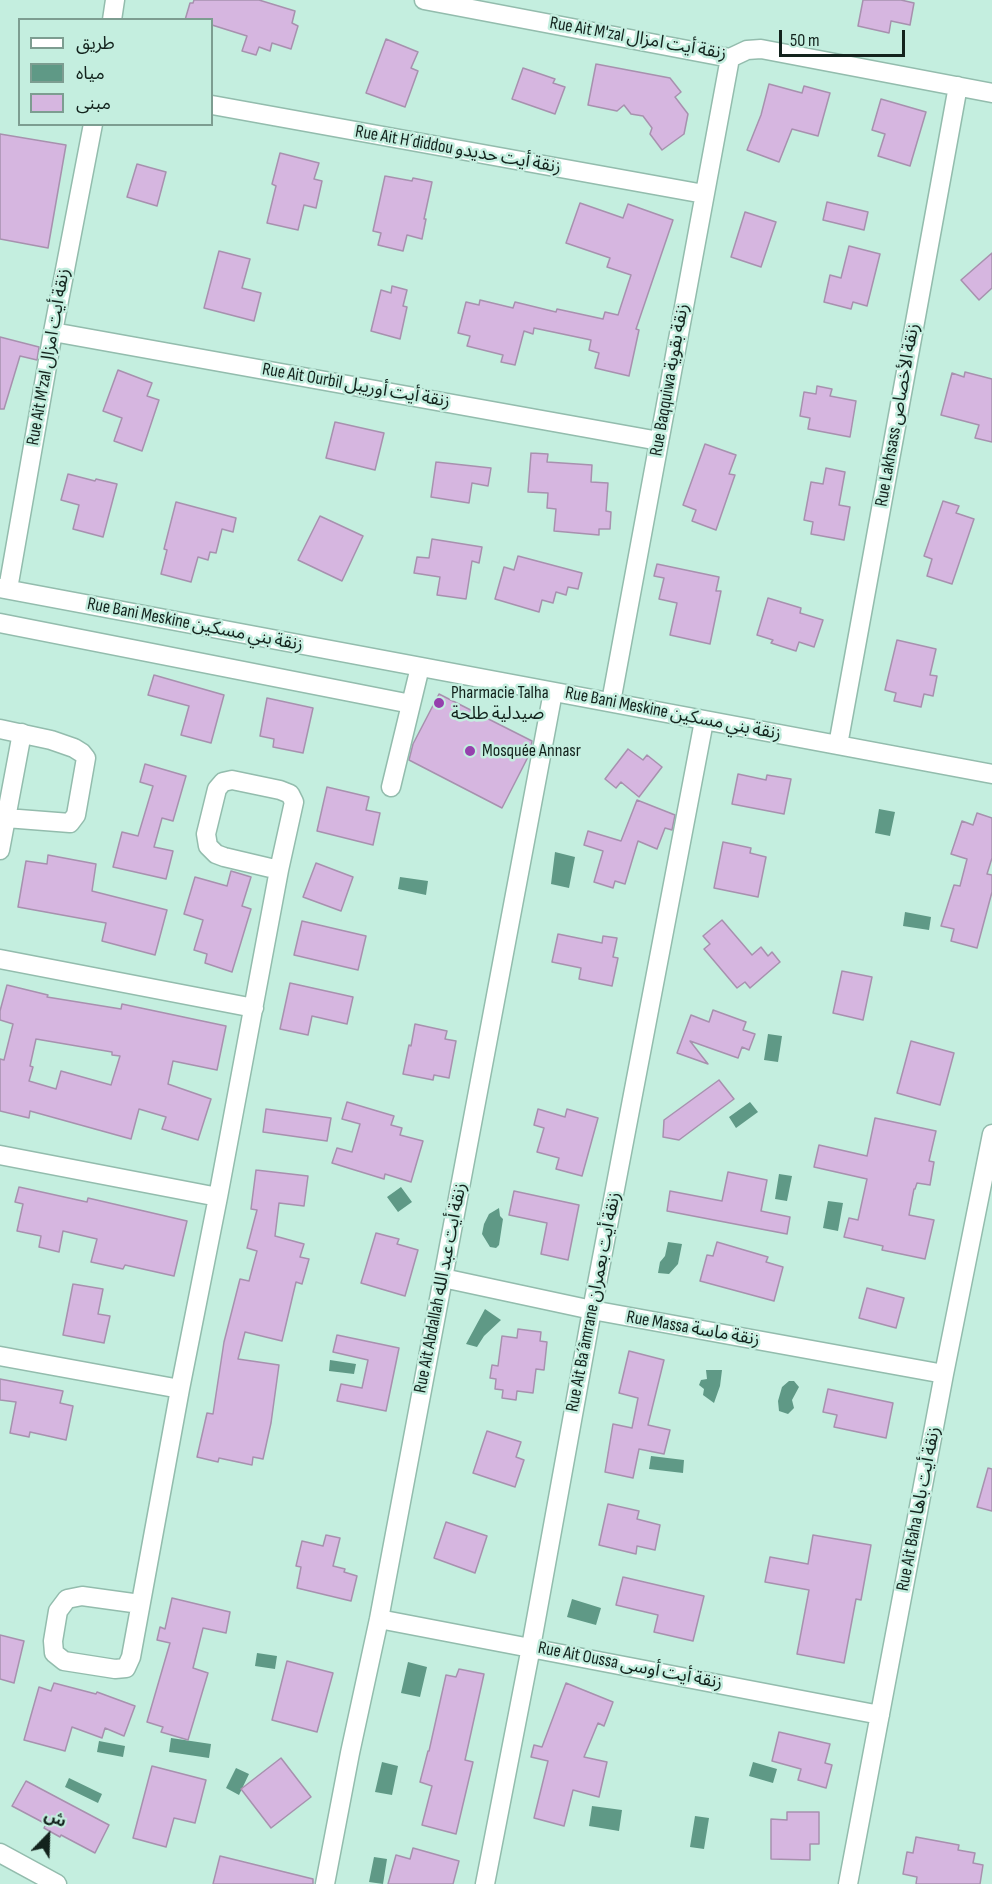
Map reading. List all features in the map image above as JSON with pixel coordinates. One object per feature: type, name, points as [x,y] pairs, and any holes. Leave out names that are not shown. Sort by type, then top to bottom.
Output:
[{"type":"street","points":[[112,18],[115,0]]},
{"type":"street","name":"Rue Ait M'zal زنقة أيت امزال","points":[[424,0],[730,58],[747,50],[761,49],[992,93]]},
{"type":"street","name":"Rue Baqquiwa زنقة بقوية","points":[[611,702],[730,58]]},
{"type":"street","name":"Rue Lakhsass زنقة الأخصاص","points":[[838,745],[958,86]]},
{"type":"street","name":"Rue Ait H´diddou زنقة أيت حديدو","points":[[213,105],[704,194]]},
{"type":"street","name":"Rue Ait M'zal زنقة أيت امزال","points":[[4,589],[93,126]]},
{"type":"street","name":"Rue Ait Ourbil زنقة أيت أوريبل","points":[[53,332],[658,441]]},
{"type":"street","name":"Rue Bani Meskine زنقة بني مسكين","points":[[4,589],[992,774]]},
{"type":"street","points":[[0,623],[411,704]]},
{"type":"street","points":[[391,787],[420,667]]},
{"type":"street","name":"Rue Ait Abdallah زنقة أيت عبد الله","points":[[325,1884],[379,1619],[554,692]]},
{"type":"street","name":"Rue Ait Ba´âmrane زنقة أيت بعمران","points":[[485,1884],[704,721]]},
{"type":"street","points":[[0,729],[74,748],[86,758],[76,815],[70,823],[6,819]]},
{"type":"street","points":[[0,850],[22,733]]},
{"type":"street","points":[[140,1605],[82,1596],[66,1599],[58,1611],[52,1641],[54,1653],[59,1658],[70,1662],[115,1669],[126,1668],[131,1657],[180,1389],[294,802],[286,792],[280,790],[232,780],[222,782],[217,789],[206,834],[207,846],[216,854],[224,857],[279,870]]},
{"type":"street","points":[[0,959],[254,1008]]},
{"type":"street","name":"Rue Ait Baha زنقة أيت باها","points":[[848,1884],[944,1374],[992,1134]]},
{"type":"street","points":[[0,1155],[218,1197]]},
{"type":"street","name":"Rue Massa زنقة ماسة","points":[[443,1278],[592,1310],[944,1374]]},
{"type":"street","points":[[0,1356],[180,1389]]},
{"type":"street","name":"Rue Ait Oussa زنقة أيت أوسى","points":[[379,1619],[880,1715]]},
{"type":"street","points":[[0,1853],[57,1884]]},
{"type":"water","points":[[879,809],[895,812],[890,836],[875,833]]},
{"type":"water","points":[[555,852],[575,857],[569,888],[551,884]]},
{"type":"water","points":[[400,877],[428,881],[426,895],[398,889]]},
{"type":"water","points":[[905,912],[931,917],[929,930],[903,926]]},
{"type":"water","points":[[768,1034],[782,1036],[778,1062],[764,1060]]},
{"type":"water","points":[[750,1102],[758,1112],[736,1128],[729,1117]]},
{"type":"water","points":[[779,1174],[792,1176],[787,1201],[775,1199]]},
{"type":"water","points":[[401,1187],[412,1202],[398,1212],[387,1197]]},
{"type":"water","points":[[828,1201],[843,1203],[838,1231],[823,1228]]},
{"type":"water","points":[[499,1208],[503,1219],[499,1245],[496,1248],[490,1247],[482,1234],[489,1214]]},
{"type":"water","points":[[668,1242],[682,1244],[678,1264],[669,1274],[658,1273],[660,1262],[665,1256]]},
{"type":"water","points":[[485,1309],[501,1320],[484,1336],[477,1347],[466,1344]]},
{"type":"water","points":[[330,1360],[356,1364],[354,1374],[329,1371]]},
{"type":"water","points":[[706,1370],[722,1370],[720,1386],[714,1403],[703,1395],[704,1389],[699,1385],[701,1380],[707,1379]]},
{"type":"water","points":[[789,1381],[794,1381],[799,1387],[792,1400],[794,1408],[788,1414],[779,1411],[778,1401],[782,1387]]},
{"type":"water","points":[[651,1456],[684,1460],[683,1473],[649,1469]]},
{"type":"water","points":[[572,1599],[601,1608],[596,1625],[567,1617]]},
{"type":"water","points":[[257,1653],[277,1656],[275,1669],[255,1666]]},
{"type":"water","points":[[408,1662],[427,1667],[420,1697],[401,1693]]},
{"type":"water","points":[[171,1738],[211,1744],[209,1758],[169,1752]]},
{"type":"water","points":[[99,1741],[125,1746],[123,1757],[97,1752]]},
{"type":"water","points":[[382,1762],[398,1766],[392,1795],[375,1792]]},
{"type":"water","points":[[753,1762],[777,1769],[773,1783],[749,1776]]},
{"type":"water","points":[[236,1768],[249,1774],[239,1795],[226,1788]]},
{"type":"water","points":[[69,1778],[102,1794],[98,1803],[65,1787]]},
{"type":"water","points":[[592,1806],[622,1810],[619,1831],[589,1826]]},
{"type":"water","points":[[695,1816],[709,1818],[704,1849],[690,1847]]},
{"type":"water","points":[[374,1857],[387,1859],[383,1884],[369,1882]]},
{"type":"building","points":[[194,0],[259,0],[295,11],[292,23],[298,26],[291,49],[272,43],[270,51],[259,47],[256,55],[242,51],[247,36],[213,25],[213,18],[186,18],[190,3]]},
{"type":"building","points":[[863,0],[901,0],[914,3],[910,25],[891,21],[889,33],[858,26]]},
{"type":"building","points":[[386,39],[418,52],[411,68],[418,71],[405,107],[366,93]]},
{"type":"building","points":[[596,64],[670,78],[681,92],[675,97],[688,114],[684,134],[662,150],[650,134],[652,128],[643,116],[631,114],[624,105],[617,111],[588,105]]},
{"type":"building","points":[[523,68],[555,79],[553,83],[565,87],[555,114],[512,99]]},
{"type":"building","points":[[769,84],[802,93],[804,86],[830,93],[818,136],[792,129],[779,162],[747,150],[761,115]]},
{"type":"building","points":[[881,99],[926,112],[910,166],[878,156],[885,134],[872,130]]},
{"type":"building","points":[[0,134],[66,145],[48,248],[0,239]]},
{"type":"building","points":[[280,153],[319,163],[314,179],[322,181],[316,208],[304,205],[298,230],[267,223],[276,186],[272,184]]},
{"type":"building","points":[[137,164],[166,172],[157,206],[127,197]]},
{"type":"building","points":[[385,176],[432,182],[422,239],[407,235],[403,251],[378,245],[381,233],[373,231]]},
{"type":"building","points":[[827,202],[868,212],[864,230],[823,220]]},
{"type":"building","points":[[580,203],[623,218],[628,204],[673,220],[636,329],[639,330],[629,376],[595,368],[599,353],[589,350],[591,340],[534,328],[533,334],[524,331],[515,365],[501,362],[503,355],[467,346],[470,336],[458,333],[466,302],[479,305],[480,300],[513,308],[515,302],[556,312],[557,309],[603,319],[605,312],[618,315],[631,275],[607,267],[610,258],[566,243]]},
{"type":"building","points":[[745,212],[776,222],[761,267],[731,257]]},
{"type":"building","points":[[849,246],[880,254],[867,306],[853,302],[851,309],[824,302],[830,275],[841,278]]},
{"type":"building","points":[[219,251],[250,259],[242,288],[261,293],[254,321],[204,308]]},
{"type":"building","points":[[992,253],[992,288],[979,300],[961,280]]},
{"type":"building","points":[[392,286],[407,290],[403,306],[407,307],[400,339],[371,331],[381,290],[391,293]]},
{"type":"building","points":[[0,337],[39,347],[37,360],[20,356],[4,409],[0,409]]},
{"type":"building","points":[[118,370],[152,383],[147,396],[159,400],[142,451],[114,441],[122,418],[103,411]]},
{"type":"building","points":[[965,372],[992,379],[992,442],[975,438],[979,425],[941,415],[952,373],[964,377]]},
{"type":"building","points":[[817,386],[832,389],[830,396],[856,401],[850,437],[808,429],[810,418],[800,416],[804,392],[816,394]]},
{"type":"building","points":[[335,422],[384,433],[375,470],[326,458]]},
{"type":"building","points":[[705,444],[736,455],[729,474],[735,475],[716,530],[692,521],[696,510],[683,505]]},
{"type":"building","points":[[531,453],[548,454],[547,462],[592,465],[591,482],[608,483],[606,511],[611,512],[610,529],[599,529],[599,535],[554,531],[556,509],[547,508],[548,493],[528,492]]},
{"type":"building","points":[[436,462],[491,468],[488,486],[472,483],[469,503],[431,497]]},
{"type":"building","points":[[826,468],[845,472],[839,505],[850,507],[844,540],[811,534],[813,522],[804,520],[811,482],[823,484]]},
{"type":"building","points":[[68,474],[117,484],[103,537],[73,529],[79,505],[61,500]]},
{"type":"building","points":[[943,501],[959,506],[956,513],[974,519],[952,584],[927,576],[932,559],[924,556]]},
{"type":"building","points":[[176,502],[236,518],[233,532],[222,529],[216,553],[210,552],[208,560],[198,557],[191,582],[161,574],[167,550],[164,549]]},
{"type":"building","points":[[320,516],[363,536],[342,581],[298,560]]},
{"type":"building","points":[[432,539],[482,547],[479,563],[472,561],[466,599],[437,595],[440,577],[414,573],[417,557],[429,558]]},
{"type":"building","points":[[518,556],[582,573],[578,589],[568,587],[566,595],[556,592],[553,603],[542,600],[539,612],[495,599],[504,567],[514,570]]},
{"type":"building","points":[[657,564],[719,577],[716,591],[721,591],[710,644],[670,635],[677,603],[659,599],[664,578],[654,576]]},
{"type":"building","points":[[768,598],[801,608],[800,613],[823,620],[814,647],[799,642],[796,651],[771,643],[773,640],[757,635]]},
{"type":"building","points":[[897,640],[936,649],[930,675],[937,676],[933,696],[924,694],[921,707],[894,701],[896,693],[885,690]]},
{"type":"building","points":[[154,675],[224,695],[211,743],[181,735],[189,706],[148,695]]},
{"type":"building","name":"Mosquée Annasr","points":[[439,694],[532,741],[530,753],[502,808],[409,760],[413,744]]},
{"type":"building","points":[[267,698],[313,708],[303,753],[273,747],[274,739],[260,736]]},
{"type":"building","points":[[628,749],[643,760],[647,755],[662,767],[639,797],[621,782],[616,788],[605,779]]},
{"type":"building","points":[[145,764],[186,776],[173,821],[162,818],[154,847],[173,851],[166,879],[113,867],[122,832],[138,836],[153,786],[140,782]]},
{"type":"building","points":[[738,774],[766,780],[767,775],[791,779],[784,814],[732,804]]},
{"type":"building","points":[[327,787],[369,797],[366,810],[380,813],[373,845],[317,831]]},
{"type":"building","points":[[637,800],[675,815],[672,830],[665,828],[657,849],[638,841],[625,884],[615,881],[613,888],[594,882],[603,851],[584,845],[588,831],[621,841]]},
{"type":"building","points":[[977,813],[992,818],[992,858],[987,874],[992,875],[992,892],[977,948],[951,941],[954,929],[941,926],[954,885],[960,886],[967,859],[951,854],[962,821],[973,825]]},
{"type":"building","points":[[723,842],[751,848],[750,853],[766,857],[758,897],[714,888]]},
{"type":"building","points":[[48,855],[96,864],[92,891],[167,910],[155,955],[102,941],[106,923],[18,907],[26,861],[47,864]]},
{"type":"building","points":[[316,863],[353,877],[341,911],[303,897]]},
{"type":"building","points":[[231,871],[251,877],[242,906],[251,909],[232,972],[205,963],[207,954],[194,950],[203,920],[184,914],[195,877],[227,886]]},
{"type":"building","points":[[722,920],[752,955],[761,947],[768,956],[772,952],[780,962],[750,988],[745,982],[737,988],[704,949],[710,944],[703,936]]},
{"type":"building","points":[[302,921],[366,936],[358,970],[294,955]]},
{"type":"building","points":[[558,934],[602,943],[603,936],[617,938],[613,957],[618,958],[612,986],[579,979],[581,968],[552,962]]},
{"type":"building","points":[[842,971],[872,977],[863,1020],[833,1013]]},
{"type":"building","points":[[290,983],[353,997],[347,1024],[312,1016],[308,1035],[280,1029]]},
{"type":"building","points":[[7,985],[48,995],[47,997],[121,1009],[122,1004],[226,1026],[217,1070],[173,1061],[168,1084],[211,1099],[198,1140],[162,1129],[166,1117],[139,1109],[131,1139],[30,1111],[29,1118],[0,1111],[0,1059],[4,1060],[13,1024],[0,1020]],"holes":[[[36,1039],[112,1052],[112,1055],[120,1056],[111,1085],[61,1071],[56,1089],[29,1081]]]},
{"type":"building","points":[[713,1010],[746,1022],[743,1030],[755,1034],[749,1050],[742,1047],[738,1058],[690,1041],[708,1064],[677,1053],[691,1015],[709,1022]]},
{"type":"building","points":[[415,1024],[447,1031],[445,1039],[456,1041],[449,1078],[434,1075],[433,1080],[403,1074]]},
{"type":"building","points":[[911,1041],[954,1053],[940,1105],[897,1093]]},
{"type":"building","points":[[719,1080],[734,1099],[679,1140],[663,1137],[664,1120]]},
{"type":"building","points":[[347,1102],[394,1116],[391,1125],[402,1128],[400,1135],[423,1141],[411,1182],[385,1174],[384,1179],[332,1163],[337,1148],[352,1152],[360,1124],[342,1119]]},
{"type":"building","points":[[266,1109],[331,1118],[327,1141],[263,1132]]},
{"type":"building","points":[[538,1109],[565,1117],[567,1109],[598,1118],[582,1176],[556,1169],[559,1158],[537,1152],[544,1128],[534,1125]]},
{"type":"building","points":[[875,1118],[936,1131],[929,1161],[934,1162],[930,1185],[917,1183],[909,1215],[934,1220],[925,1259],[882,1250],[883,1246],[844,1237],[849,1218],[858,1220],[867,1179],[814,1167],[819,1145],[867,1156]]},
{"type":"building","points":[[256,1170],[308,1176],[304,1206],[279,1203],[275,1236],[304,1244],[300,1257],[309,1259],[302,1284],[296,1282],[282,1341],[245,1332],[238,1359],[279,1365],[271,1423],[263,1459],[253,1457],[252,1465],[219,1458],[218,1462],[197,1457],[207,1413],[213,1414],[224,1342],[240,1279],[249,1281],[257,1251],[247,1248],[257,1210],[251,1209]]},
{"type":"building","points":[[728,1172],[767,1180],[761,1211],[790,1217],[787,1234],[667,1211],[670,1191],[722,1201]]},
{"type":"building","points":[[19,1187],[87,1202],[88,1198],[187,1221],[174,1276],[125,1265],[123,1269],[91,1262],[97,1239],[63,1231],[59,1252],[39,1247],[41,1236],[17,1231],[23,1204],[15,1202]]},
{"type":"building","points":[[514,1191],[579,1205],[568,1260],[541,1254],[547,1223],[509,1215]]},
{"type":"building","points":[[376,1233],[399,1239],[397,1244],[418,1250],[405,1296],[361,1283]]},
{"type":"building","points":[[717,1242],[768,1257],[766,1262],[783,1267],[774,1301],[700,1281],[707,1255],[713,1256]]},
{"type":"building","points":[[73,1284],[103,1289],[98,1314],[110,1316],[104,1343],[63,1335]]},
{"type":"building","points":[[867,1288],[904,1298],[896,1328],[859,1318]]},
{"type":"building","points":[[518,1329],[541,1332],[540,1341],[547,1342],[544,1370],[536,1369],[533,1393],[517,1391],[516,1400],[502,1398],[503,1390],[495,1389],[496,1379],[490,1378],[492,1365],[498,1366],[502,1336],[517,1338]]},
{"type":"building","points":[[337,1335],[399,1348],[386,1411],[337,1401],[341,1384],[362,1388],[368,1360],[333,1352]]},
{"type":"building","points":[[629,1351],[664,1360],[648,1425],[670,1430],[664,1454],[639,1449],[633,1478],[605,1472],[613,1424],[632,1428],[638,1398],[619,1393]]},
{"type":"building","points":[[0,1379],[63,1391],[60,1403],[73,1406],[66,1440],[30,1432],[29,1437],[10,1433],[16,1402],[0,1400]]},
{"type":"building","points":[[828,1389],[893,1403],[886,1438],[834,1427],[837,1415],[823,1412]]},
{"type":"building","points":[[487,1431],[521,1442],[516,1457],[524,1460],[515,1487],[473,1473]]},
{"type":"building","points":[[988,1468],[992,1469],[992,1511],[977,1507]]},
{"type":"building","points":[[608,1504],[639,1511],[637,1519],[660,1525],[655,1550],[637,1546],[636,1554],[599,1545]]},
{"type":"building","points":[[446,1522],[487,1536],[475,1573],[434,1558]]},
{"type":"building","points":[[326,1535],[340,1538],[333,1566],[345,1569],[344,1572],[357,1576],[351,1601],[297,1588],[301,1567],[296,1566],[302,1541],[323,1546]]},
{"type":"building","points":[[813,1535],[871,1545],[861,1600],[856,1599],[844,1663],[797,1654],[809,1590],[765,1582],[770,1557],[808,1564]]},
{"type":"building","points":[[623,1577],[704,1596],[693,1641],[654,1632],[658,1615],[616,1605]]},
{"type":"building","points":[[172,1598],[230,1612],[226,1633],[203,1628],[193,1668],[208,1673],[188,1740],[161,1732],[163,1727],[147,1722],[170,1643],[157,1640],[160,1627],[165,1629]]},
{"type":"building","points":[[0,1635],[24,1641],[14,1683],[0,1679]]},
{"type":"building","points":[[287,1661],[333,1673],[317,1732],[272,1720]]},
{"type":"building","points":[[459,1669],[484,1674],[465,1760],[473,1762],[456,1834],[422,1825],[432,1786],[420,1782],[446,1675],[456,1677]]},
{"type":"building","points":[[54,1683],[96,1694],[97,1692],[135,1706],[124,1736],[105,1728],[102,1738],[72,1727],[65,1751],[24,1740],[39,1687],[51,1691]]},
{"type":"building","points":[[566,1683],[613,1702],[604,1726],[598,1723],[584,1757],[607,1762],[599,1797],[573,1790],[564,1826],[534,1818],[548,1761],[531,1757],[534,1745],[542,1747]]},
{"type":"building","points":[[779,1732],[830,1744],[825,1763],[832,1765],[826,1788],[798,1780],[801,1769],[772,1761]]},
{"type":"building","points":[[281,1758],[311,1797],[271,1828],[241,1789]]},
{"type":"building","points":[[152,1766],[206,1780],[195,1823],[174,1818],[166,1847],[133,1838]]},
{"type":"building","points":[[26,1781],[109,1825],[95,1853],[44,1828],[46,1824],[12,1806]]},
{"type":"building","points":[[787,1812],[819,1812],[819,1844],[810,1844],[810,1860],[771,1859],[771,1819],[787,1820]]},
{"type":"building","points":[[916,1837],[959,1845],[958,1850],[975,1853],[973,1863],[983,1865],[980,1884],[916,1884],[917,1877],[903,1874],[907,1852],[913,1853]]},
{"type":"building","points":[[413,1848],[459,1861],[453,1884],[388,1884],[396,1855],[410,1859]]},
{"type":"building","points":[[220,1856],[313,1879],[313,1884],[213,1884]]},
{"type":"place","name":"Pharmacie Talha صيدلية طلحة","points":[[439,703]]},
{"type":"place","name":"Mosquée Annasr","points":[[470,751]]}]
